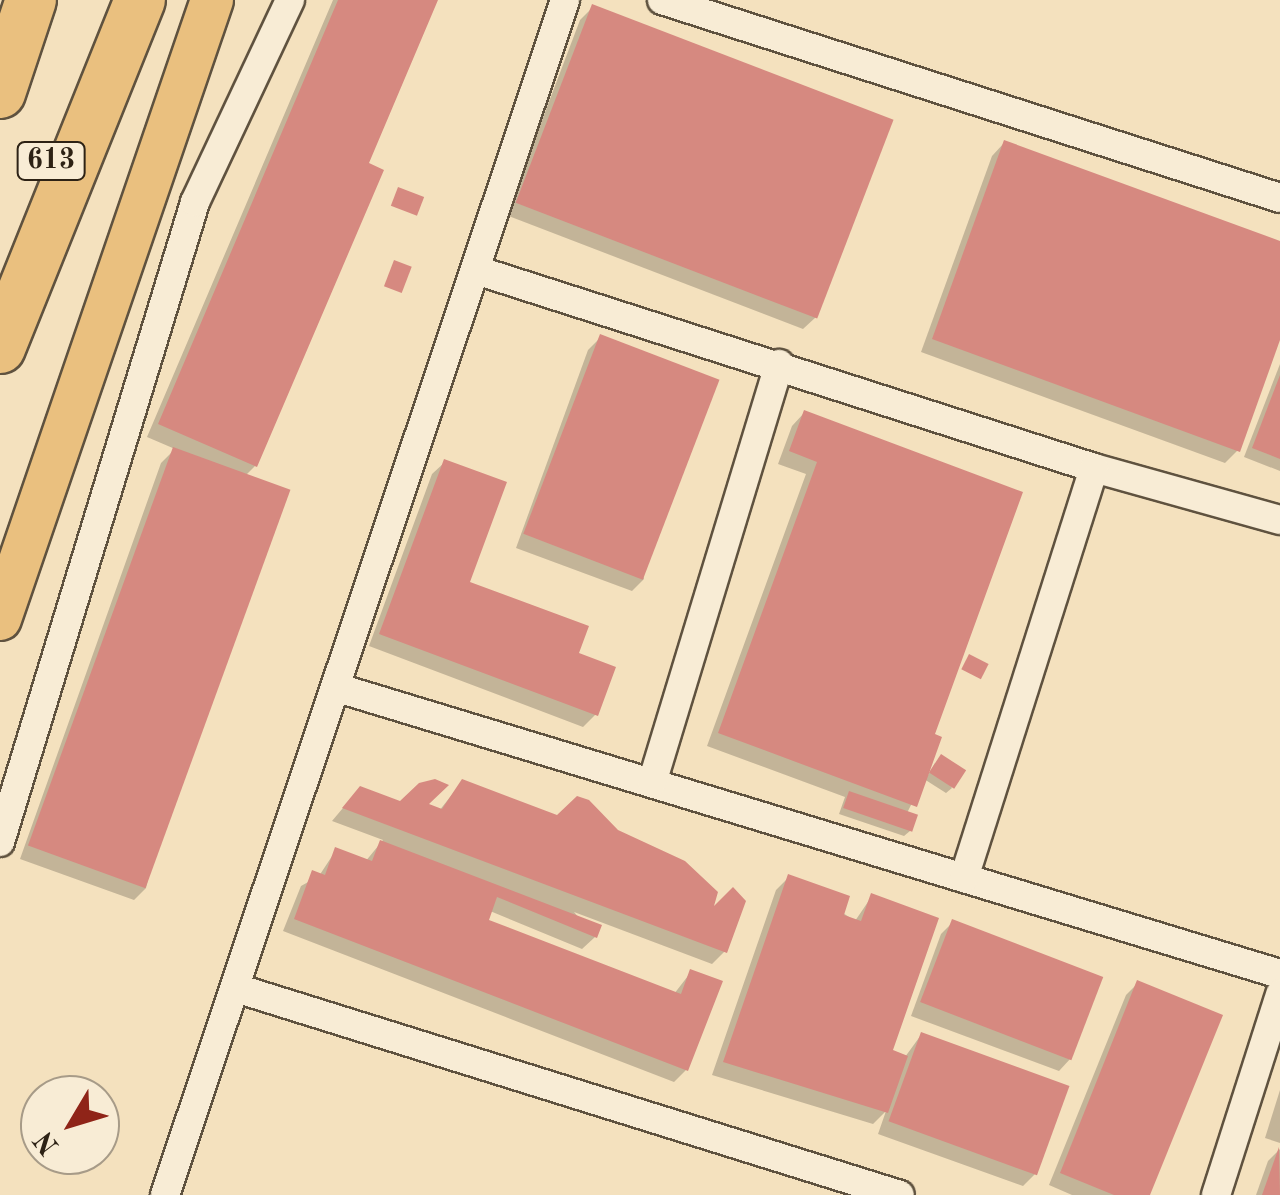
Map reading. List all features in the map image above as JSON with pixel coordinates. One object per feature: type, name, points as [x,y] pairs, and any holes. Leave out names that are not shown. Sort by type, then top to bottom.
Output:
[{"type":"highway","points":[[0,93],[31,0]]},
{"type":"highway","name":"613","points":[[0,322],[103,0]]},
{"type":"highway","points":[[0,348],[140,0]]},
{"type":"main road","points":[[0,619],[212,0]]},
{"type":"street","points":[[0,842],[194,202],[290,0]]},
{"type":"street","points":[[165,1195],[238,989],[565,0]]},
{"type":"street","points":[[662,0],[1280,198]]},
{"type":"street","points":[[476,270],[1094,468],[1280,520]]},
{"type":"street","points":[[652,783],[779,364]]},
{"type":"street","points":[[964,878],[1094,468]]},
{"type":"street","points":[[338,688],[1280,974]]},
{"type":"street","points":[[238,989],[900,1195]]},
{"type":"street","points":[[1216,1195],[1280,994]]},
{"type":"building","points":[[338,0],[438,0],[369,163],[384,170],[257,467],[158,424]]},
{"type":"building","points":[[592,4],[894,120],[817,319],[516,203]]},
{"type":"building","points":[[1004,140],[1280,241],[1280,340],[1240,452],[932,339]]},
{"type":"building","points":[[398,187],[424,197],[417,216],[391,206]]},
{"type":"building","points":[[394,260],[412,267],[402,293],[384,286]]},
{"type":"building","points":[[600,334],[719,380],[643,580],[523,534]]},
{"type":"building","points":[[1280,375],[1280,459],[1252,448]]},
{"type":"building","points":[[804,410],[1023,492],[935,734],[942,737],[917,807],[718,733],[817,462],[789,451]]},
{"type":"building","points":[[173,447],[290,490],[145,888],[28,845]]},
{"type":"building","points":[[444,459],[507,482],[470,582],[589,626],[579,653],[616,667],[598,716],[379,634]]},
{"type":"building","points":[[969,654],[989,664],[981,679],[961,669]]},
{"type":"building","points":[[941,754],[966,770],[954,789],[929,772]]},
{"type":"building","points":[[435,779],[449,785],[429,804],[442,809],[462,779],[557,815],[577,796],[589,800],[618,830],[685,861],[718,892],[714,906],[733,887],[746,901],[727,953],[342,808],[360,786],[400,801],[419,783]]},
{"type":"building","points":[[849,791],[918,815],[912,832],[843,808]]},
{"type":"building","points":[[380,840],[602,925],[597,938],[497,897],[489,920],[681,994],[690,969],[723,981],[688,1071],[294,919],[312,870],[325,875],[335,847],[372,861]]},
{"type":"building","points":[[788,874],[850,896],[844,915],[861,921],[871,893],[939,918],[893,1050],[908,1056],[888,1113],[723,1062]]},
{"type":"building","points":[[952,919],[1103,977],[1071,1060],[920,1002]]},
{"type":"building","points":[[1137,980],[1223,1015],[1150,1195],[1114,1195],[1060,1173]]},
{"type":"building","points":[[921,1032],[1069,1086],[1037,1175],[889,1121]]},
{"type":"building","points":[[1279,1147],[1280,1195],[1262,1195]]}]
